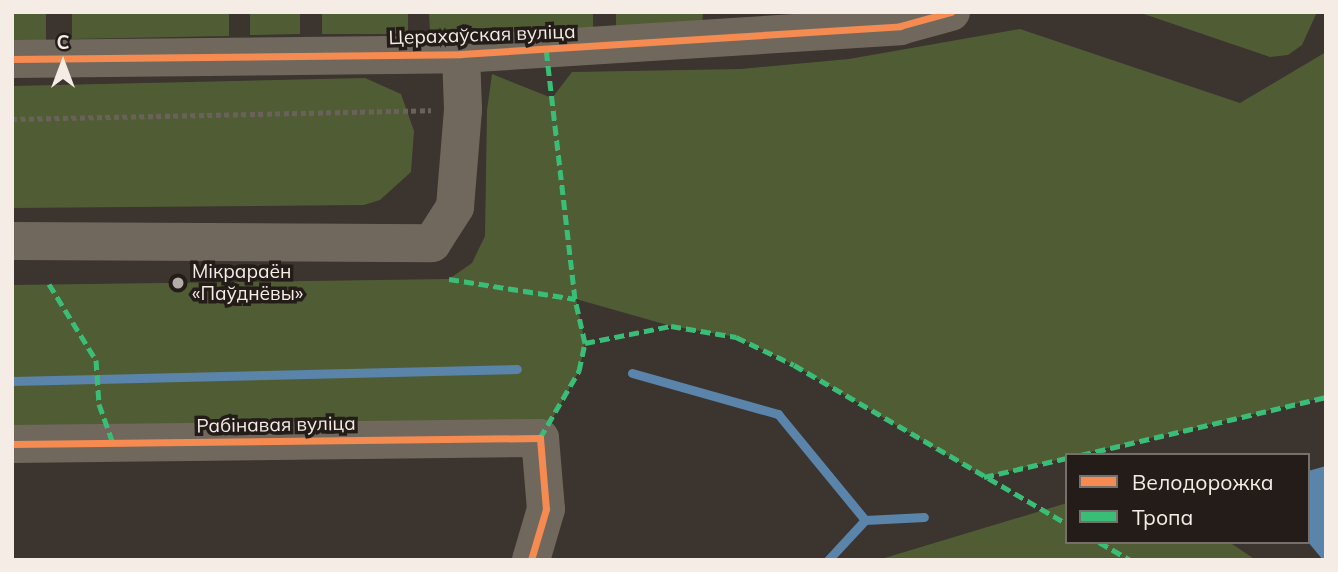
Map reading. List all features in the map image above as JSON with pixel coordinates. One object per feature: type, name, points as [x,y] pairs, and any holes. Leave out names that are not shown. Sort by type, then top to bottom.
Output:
[{"type":"street","name":"Церахаўская вуліца","points":[[12,59],[461,54],[900,26],[951,12]]},
{"type":"street","points":[[12,241],[432,243],[456,207],[463,109],[461,54]]},
{"type":"street","name":"Рабінавая вуліца","points":[[12,444],[540,438],[546,509],[531,560]]},
{"type":"path","points":[[12,119],[463,109]]},
{"type":"green space","points":[[12,12],[46,12],[46,40],[12,40]]},
{"type":"green space","points":[[72,12],[229,12],[229,36],[72,39]]},
{"type":"green space","points":[[250,12],[300,12],[300,34],[250,35]]},
{"type":"green space","points":[[322,12],[408,12],[408,34],[322,34]]},
{"type":"green space","points":[[429,12],[593,12],[593,31],[430,33]]},
{"type":"green space","points":[[616,12],[703,12],[702,27],[616,30]]},
{"type":"green space","points":[[1138,12],[1317,12],[1302,45],[1288,55],[1270,57]]},
{"type":"green space","points":[[1020,29],[1240,103],[1326,52],[1326,397],[1087,453],[1065,453],[1065,458],[984,477],[794,365],[736,337],[671,326],[576,299],[585,343],[579,371],[551,421],[12,429],[12,285],[449,279],[472,263],[485,236],[487,110],[492,74],[552,98],[572,72],[741,69],[849,59]]},
{"type":"green space","points":[[365,78],[401,94],[414,131],[411,172],[380,200],[364,205],[12,208],[12,86]]},
{"type":"green space","points":[[1065,504],[1065,544],[1232,544],[1256,560],[878,560]]},
{"type":"water","points":[[1326,466],[1326,560],[1310,544],[1310,470]]},
{"type":"waterway","points":[[12,381],[517,369]]},
{"type":"waterway","points":[[632,373],[778,414],[865,520]]},
{"type":"waterway","points":[[828,560],[865,520],[924,517]]},
{"type":"marked path","points":[[540,438],[579,371],[585,343],[575,299],[546,50]]},
{"type":"marked path","points":[[449,279],[575,299]]},
{"type":"marked path","points":[[49,284],[96,360],[99,404],[113,443]]},
{"type":"marked path","points":[[585,343],[671,326],[736,337],[794,365],[1065,523]]},
{"type":"marked path","points":[[1089,453],[1326,397]]},
{"type":"marked path","points":[[984,477],[1065,458]]},
{"type":"marked path","points":[[1102,544],[1130,560]]},
{"type":"cycle path","points":[[12,59],[461,54],[900,26],[951,12]]},
{"type":"cycle path","points":[[12,444],[540,438],[546,509],[531,560]]},
{"type":"place","name":"Мікрараён «Паўднёвы»","points":[[178,283]]}]
